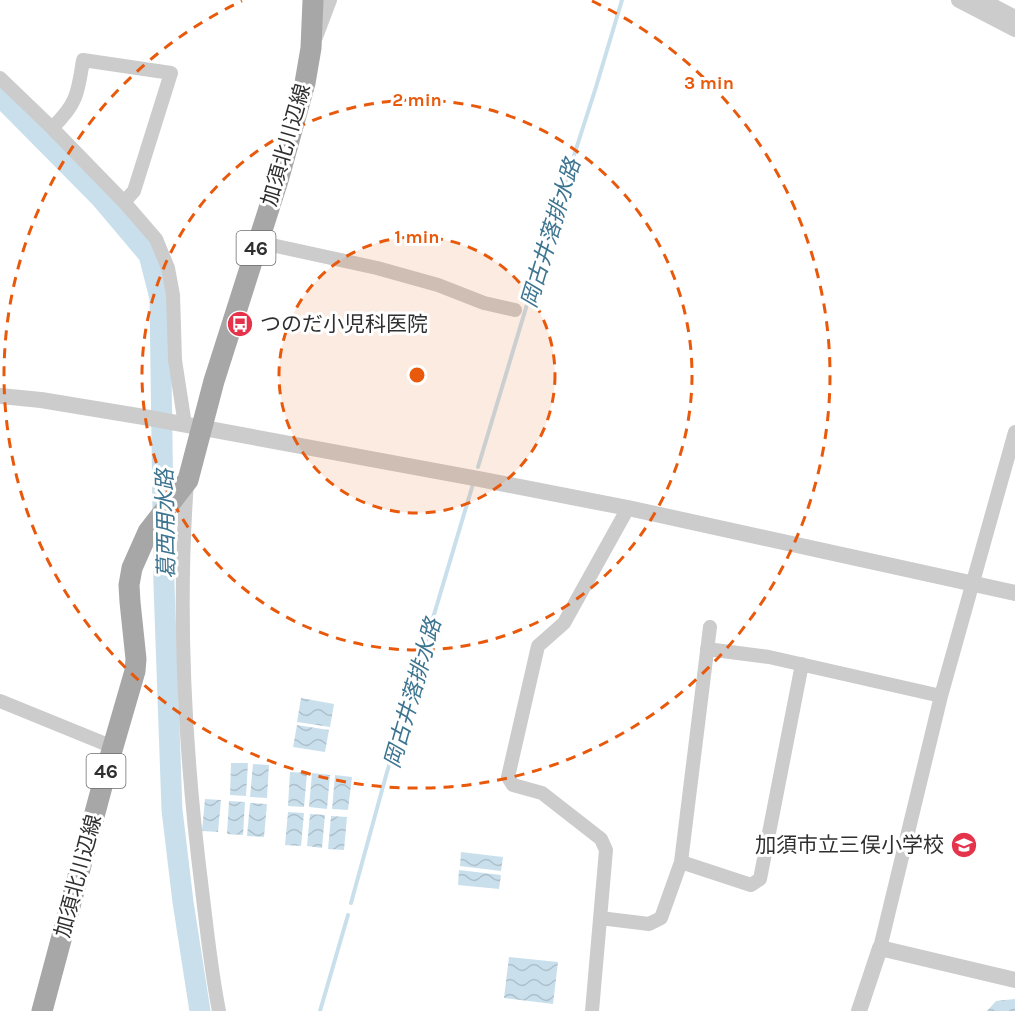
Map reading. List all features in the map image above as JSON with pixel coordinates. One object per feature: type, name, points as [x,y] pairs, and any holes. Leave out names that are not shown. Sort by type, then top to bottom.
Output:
[{"type":"main road","name":"加須北川辺線","points":[[42,1011],[135,671],[136,659],[129,585],[138,550],[148,532],[183,486],[193,427],[258,242],[279,177],[305,82],[311,48],[313,0]]},
{"type":"street","points":[[311,48],[330,0]]},
{"type":"street","points":[[959,0],[1015,29]]},
{"type":"street","points":[[983,0],[1015,17]]},
{"type":"street","points":[[52,128],[66,115],[77,96],[83,60],[171,73],[134,191],[123,202]]},
{"type":"street","points":[[0,78],[52,128],[156,239],[168,268],[173,295],[176,373],[193,427]]},
{"type":"street","points":[[258,242],[377,268],[438,285],[484,303],[515,310]]},
{"type":"street","points":[[0,396],[41,400],[144,417],[475,478],[628,508],[1015,593]]},
{"type":"street","points":[[859,1011],[880,948],[941,696],[1015,432]]},
{"type":"street","points":[[183,486],[185,520],[183,657],[194,826],[219,1011]]},
{"type":"street","points":[[592,1011],[606,850],[601,838],[542,793],[513,785],[508,777],[538,646],[564,623],[628,508]]},
{"type":"street","points":[[600,918],[650,924],[661,918],[681,862],[710,627]]},
{"type":"street","points":[[707,649],[769,657],[941,696]]},
{"type":"street","points":[[681,862],[751,885],[760,879],[802,664]]},
{"type":"street","points":[[0,701],[113,747]]},
{"type":"street","points":[[880,948],[1015,980]]},
{"type":"water","points":[[301,698],[334,704],[330,727],[297,722]]},
{"type":"water","points":[[297,725],[329,730],[325,752],[293,747]]},
{"type":"water","points":[[231,763],[248,763],[246,796],[230,795]]},
{"type":"water","points":[[253,764],[269,765],[267,798],[250,797]]},
{"type":"water","points":[[290,772],[307,773],[304,807],[288,806]]},
{"type":"water","points":[[312,773],[330,775],[327,809],[309,807]]},
{"type":"water","points":[[335,775],[352,777],[348,810],[332,809]]},
{"type":"water","points":[[205,799],[221,800],[218,832],[202,831]]},
{"type":"water","points":[[229,801],[245,802],[243,835],[227,834]]},
{"type":"water","points":[[250,803],[267,804],[264,837],[247,836]]},
{"type":"water","points":[[288,812],[304,813],[301,846],[285,845]]},
{"type":"water","points":[[310,814],[325,815],[322,848],[307,846]]},
{"type":"water","points":[[331,816],[347,817],[344,850],[328,849]]},
{"type":"water","points":[[461,852],[503,857],[501,871],[460,866]]},
{"type":"water","points":[[459,870],[501,875],[499,889],[458,885]]},
{"type":"water","points":[[509,957],[558,962],[553,1004],[504,998]]},
{"type":"water","points":[[1015,999],[1015,1011],[987,1011],[996,1001]]},
{"type":"waterway","name":"岡古井落排水路","points":[[478,467],[622,0]]},
{"type":"waterway","name":"葛西用水路","points":[[0,96],[100,197],[149,255],[160,298],[164,585],[172,810],[200,1011]]},
{"type":"waterway","name":"岡古井落排水路","points":[[351,903],[387,772],[473,484]]},
{"type":"waterway","name":"岡古井落排水路","points":[[320,1011],[348,915]]},
{"type":"place","name":"つのだ小児科医院","points":[[240,324]]},
{"type":"place","name":"加須市立三俣小学校","points":[[964,845]]}]
